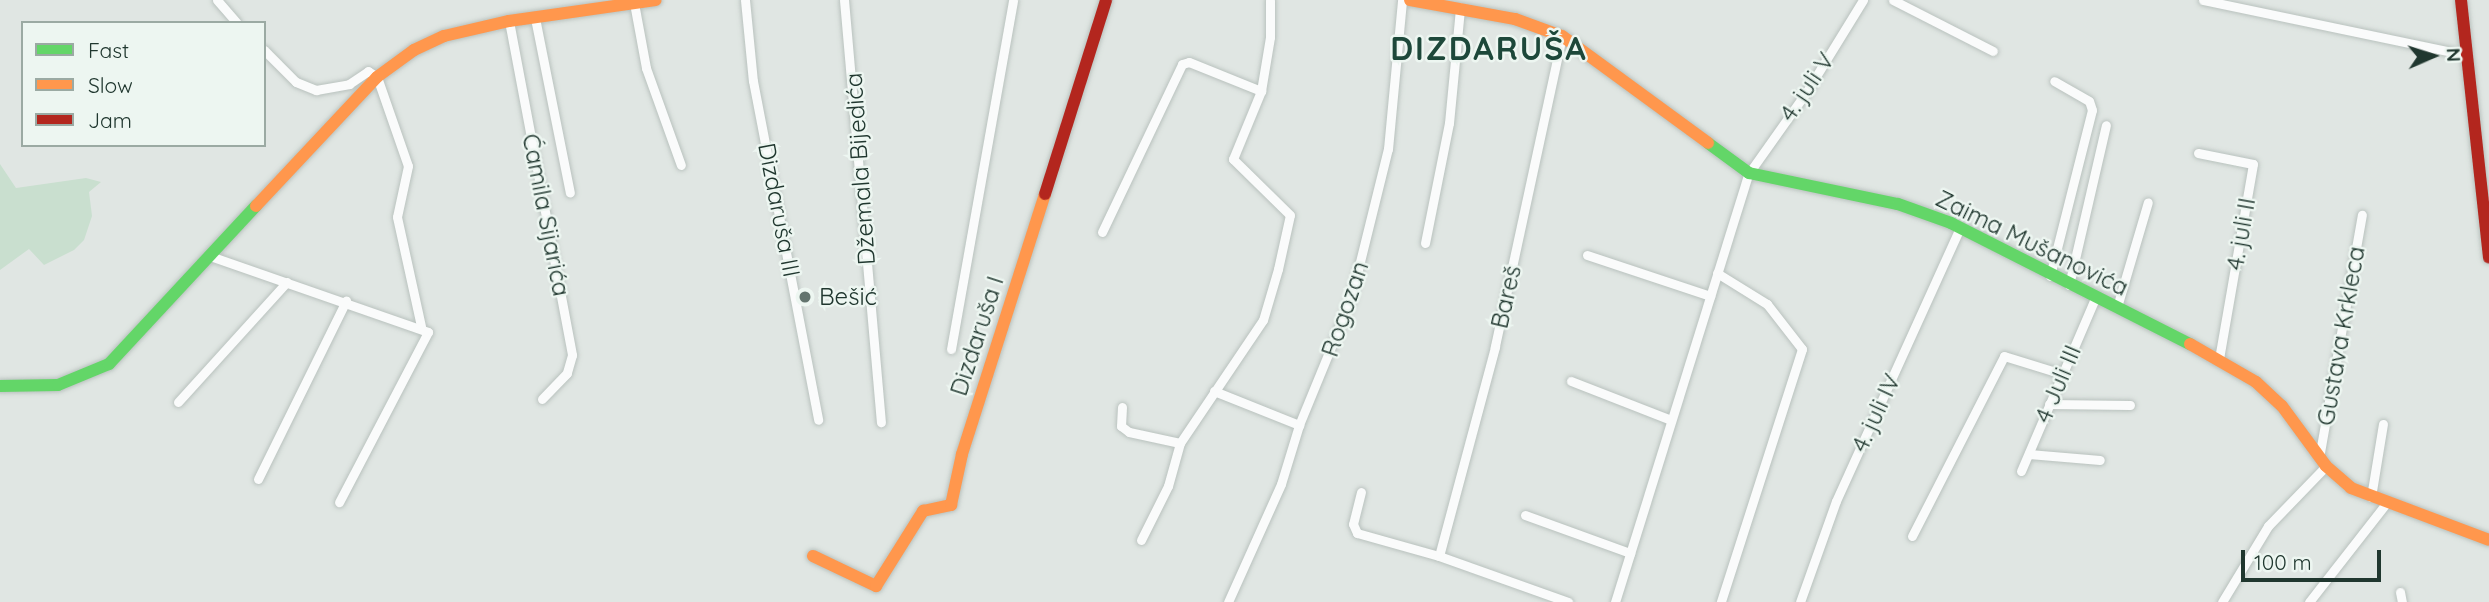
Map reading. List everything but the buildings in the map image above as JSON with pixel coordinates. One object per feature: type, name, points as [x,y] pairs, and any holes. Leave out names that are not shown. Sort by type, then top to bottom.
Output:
[{"type":"street","points":[[217,0],[235,21]]},
{"type":"street","points":[[0,386],[58,385],[109,365],[377,77],[444,36],[509,21],[656,0]]},
{"type":"street","name":"Dizdaruša III","points":[[746,0],[753,80],[818,420]]},
{"type":"street","name":"Džemala Bijedića","points":[[844,0],[881,422]]},
{"type":"street","points":[[951,349],[1013,0]]},
{"type":"street","name":"Dizdaruša I","points":[[813,556],[876,586],[923,511],[951,505],[962,454],[1106,0]]},
{"type":"street","points":[[1141,540],[1168,486],[1180,443],[1263,320],[1290,215],[1233,159],[1261,91],[1270,37],[1270,0]]},
{"type":"street","name":"Rogozan","points":[[1228,602],[1281,484],[1298,425],[1352,298],[1375,214],[1398,77],[1402,0]]},
{"type":"street","name":"Zaima Mušanovića","points":[[1410,0],[1460,8],[1480,6],[1562,36],[1749,173],[1905,205],[1960,228],[2050,276],[2219,359],[2283,406],[2323,462],[2351,488],[2489,540]]},
{"type":"street","name":"4. juli V","points":[[1749,173],[1807,91],[1863,0]]},
{"type":"street","points":[[1893,0],[1993,51]]},
{"type":"street","points":[[2203,0],[2467,55]]},
{"type":"street","points":[[2460,0],[2483,164],[2489,257]]},
{"type":"street","points":[[634,3],[646,68],[681,166]]},
{"type":"street","points":[[1425,243],[1447,135],[1460,8]]},
{"type":"street","name":"Ćamila Sijarića","points":[[534,18],[570,193]]},
{"type":"street","name":"Ćamila Sijarića","points":[[509,21],[572,355],[566,373],[542,399]]},
{"type":"street","name":"Bareš","points":[[1439,556],[1494,347],[1562,36]]},
{"type":"street","points":[[266,52],[296,82],[316,90],[349,84],[369,71],[377,77],[408,166],[397,217],[421,326],[429,337],[338,502]]},
{"type":"street","points":[[1102,232],[1182,64],[1189,62],[1261,91]]},
{"type":"street","points":[[2050,276],[2092,110],[2089,101],[2054,81]]},
{"type":"street","points":[[2069,285],[2106,125]]},
{"type":"street","name":"4. juli II","points":[[2198,153],[2253,164],[2219,359]]},
{"type":"street","points":[[1615,602],[1749,173]]},
{"type":"street","points":[[2117,307],[2148,202]]},
{"type":"street","name":"Gustava Krkleca","points":[[2323,462],[2362,215]]},
{"type":"street","name":"4. juli IV","points":[[1800,602],[1836,501],[1960,228]]},
{"type":"street","points":[[1587,255],[1710,296]]},
{"type":"street","points":[[210,256],[421,326]]},
{"type":"street","points":[[1717,273],[1768,304],[1802,349],[1721,602]]},
{"type":"street","points":[[178,402],[288,282]]},
{"type":"street","name":"4 Juli III","points":[[2021,471],[2095,298]]},
{"type":"street","points":[[258,479],[346,301]]},
{"type":"street","points":[[1912,536],[2004,356],[2062,374]]},
{"type":"street","points":[[1571,381],[1671,421]]},
{"type":"street","points":[[1214,391],[1298,425]]},
{"type":"street","points":[[2049,404],[2130,405]]},
{"type":"street","points":[[1122,407],[1121,426],[1129,432],[1180,443]]},
{"type":"street","points":[[2371,497],[2383,424]]},
{"type":"street","points":[[2029,454],[2100,460]]},
{"type":"street","points":[[2222,602],[2268,526],[2323,462]]},
{"type":"street","points":[[1361,492],[1353,524],[1357,533],[1439,556],[1568,602]]},
{"type":"street","points":[[2309,602],[2387,502]]},
{"type":"street","points":[[1525,515],[1630,552]]},
{"type":"green space","points":[[0,164],[16,188],[86,178],[101,182],[89,192],[92,216],[84,240],[74,250],[44,265],[29,249],[0,270]]},
{"type":"traffic: fast","points":[[1708,143],[1749,173],[1898,204],[1951,223],[2190,344]]},
{"type":"traffic: fast","points":[[0,386],[58,385],[109,364],[256,206]]},
{"type":"traffic: slow","points":[[256,206],[377,77],[414,50],[444,36],[509,21],[656,0]]},
{"type":"traffic: slow","points":[[1410,0],[1515,19],[1562,36],[1708,143]]},
{"type":"traffic: slow","points":[[813,556],[876,586],[923,511],[951,505],[962,454],[1045,194]]},
{"type":"traffic: slow","points":[[2190,344],[2256,382],[2282,406],[2326,466],[2351,488],[2489,540]]},
{"type":"traffic: jam","points":[[1045,194],[1106,0]]},
{"type":"traffic: jam","points":[[2461,0],[2489,257]]},
{"type":"place","name":"Bešić","points":[[805,297]]},
{"type":"district","name":"DIZDARUŠA","points":[[1489,48]]}]
